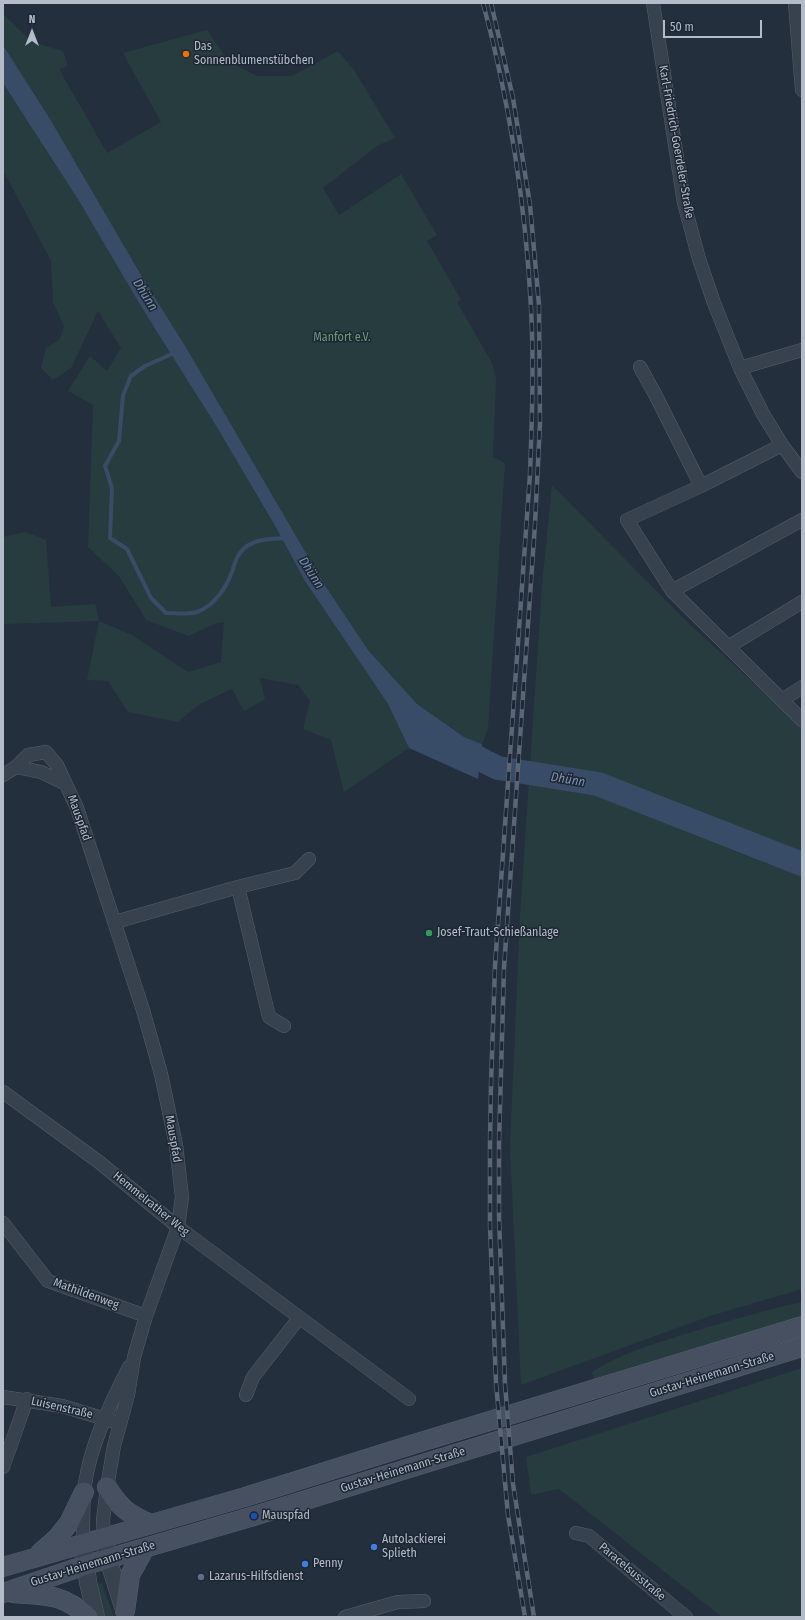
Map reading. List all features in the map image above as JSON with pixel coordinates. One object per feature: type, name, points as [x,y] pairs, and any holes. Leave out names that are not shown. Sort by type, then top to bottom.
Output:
[{"type":"main road","name":"Gustav-Heinemann-Straße","points":[[3,1567],[245,1497],[802,1326]]},
{"type":"main road","name":"Gustav-Heinemann-Straße","points":[[4,1592],[86,1565],[254,1516],[802,1347]]},
{"type":"main road","points":[[107,1487],[115,1501],[123,1509],[151,1524]]},
{"type":"main road","points":[[36,1557],[65,1529],[84,1492]]},
{"type":"main road","points":[[126,1614],[130,1575],[146,1548]]},
{"type":"main road","points":[[4,1592],[61,1598],[76,1606],[88,1617]]},
{"type":"street","name":"Karl-Friedrich-Goerdeler-Straße","points":[[653,3],[684,203],[699,259],[714,303],[740,368],[763,414],[782,445],[802,472]]},
{"type":"street","points":[[795,3],[802,90]]},
{"type":"street","points":[[740,368],[802,350]]},
{"type":"street","points":[[640,367],[701,486]]},
{"type":"street","points":[[782,445],[701,486],[627,520],[672,592],[802,720]]},
{"type":"street","points":[[672,592],[802,520]]},
{"type":"street","points":[[728,647],[802,602]]},
{"type":"street","points":[[782,700],[802,687]]},
{"type":"street","name":"Mauspfad","points":[[16,767],[28,756],[46,752],[57,765],[77,808],[143,1010],[162,1082],[176,1146],[182,1197],[178,1227],[146,1316],[134,1357],[128,1395],[120,1423],[107,1487],[103,1520],[104,1537]]},
{"type":"street","points":[[3,775],[16,767],[41,772],[66,784]]},
{"type":"street","points":[[115,922],[238,887],[295,873],[309,859]]},
{"type":"street","points":[[238,887],[269,1017],[284,1026]]},
{"type":"street","name":"Hemmelrather Weg","points":[[3,1092],[99,1162],[178,1227],[409,1399]]},
{"type":"street","name":"Mathildenweg","points":[[3,1223],[48,1281],[146,1316]]},
{"type":"street","points":[[246,1395],[253,1377],[299,1318]]},
{"type":"street","name":"Mauspfad","points":[[84,1543],[84,1492],[97,1440],[116,1391],[134,1357]]},
{"type":"street","name":"Luisenstraße","points":[[3,1397],[62,1406],[120,1423]]},
{"type":"street","points":[[3,1467],[27,1400]]},
{"type":"street","name":"Paracelsusstraße","points":[[576,1533],[589,1536],[686,1617]]},
{"type":"street","points":[[104,1537],[108,1559],[126,1614]]},
{"type":"street","points":[[84,1543],[86,1565],[96,1617]]},
{"type":"street","points":[[346,1617],[398,1602],[424,1600]]},
{"type":"green space","name":"Manfort e.V.","points":[[3,14],[32,42],[63,51],[68,66],[59,69],[107,153],[161,122],[123,53],[207,30],[229,62],[257,76],[292,76],[338,51],[354,70],[395,138],[377,146],[323,188],[339,215],[401,174],[437,235],[427,241],[461,300],[457,302],[492,363],[496,378],[493,457],[505,463],[488,729],[482,744],[464,737],[417,704],[368,650],[324,584],[187,349],[144,280],[50,119],[3,45]]},
{"type":"green space","points":[[3,83],[79,201],[139,303],[218,429],[274,524],[305,581],[388,704],[409,748],[344,792],[331,740],[303,729],[310,701],[298,685],[260,678],[265,699],[244,711],[232,689],[200,704],[178,722],[128,712],[108,681],[87,680],[99,621],[132,635],[188,672],[221,662],[224,622],[216,623],[189,636],[146,620],[119,576],[88,547],[93,405],[68,391],[90,356],[107,371],[121,348],[98,311],[71,368],[53,380],[41,368],[46,348],[60,339],[64,326],[53,302],[51,261],[3,170]]},
{"type":"green space","points":[[552,485],[687,622],[802,727],[802,1289],[710,1316],[521,1385],[510,1148],[520,915],[542,586]]},
{"type":"green space","points":[[25,532],[46,540],[51,607],[95,604],[99,621],[3,624],[3,537]]},
{"type":"green space","points":[[802,1302],[802,1317],[594,1380],[592,1372],[613,1360],[636,1350],[726,1322]]},
{"type":"green space","points":[[802,1368],[802,1617],[722,1617],[559,1489],[531,1495],[526,1457]]},
{"type":"green space","points":[[102,1583],[114,1617],[104,1617],[94,1585]]},
{"type":"water","points":[[3,45],[50,119],[144,280],[187,349],[324,584],[368,650],[417,704],[464,737],[482,744],[478,779],[409,748],[388,704],[305,581],[274,524],[218,429],[139,303],[79,201],[3,83]]},
{"type":"waterway","points":[[174,353],[145,366],[131,376],[123,395],[119,441],[105,466],[112,488],[110,538],[127,549],[151,598],[166,613],[185,614],[197,612],[203,609],[219,596],[232,572],[239,554],[244,548],[261,540],[286,538]]},
{"type":"waterway","name":"Dhünn","points":[[450,744],[498,768],[598,784],[802,864]]},
{"type":"railway","points":[[483,3],[501,77],[515,154],[529,270],[532,329],[530,474],[495,966],[490,1143],[490,1226],[496,1383],[508,1515],[525,1617]]},
{"type":"railway","points":[[491,3],[513,98],[530,205],[539,305],[540,423],[535,524],[504,968],[499,1142],[499,1216],[505,1384],[513,1484],[534,1617]]},
{"type":"place","name":"Das Sonnenblumenstübchen","points":[[186,54]]},
{"type":"place","name":"Josef-Traut-Schießanlage","points":[[429,933]]},
{"type":"place","name":"Mauspfad","points":[[254,1516]]},
{"type":"place","name":"Autolackierei Splieth","points":[[374,1547]]},
{"type":"place","name":"Penny","points":[[305,1564]]},
{"type":"place","name":"Lazarus-Hilfsdienst","points":[[201,1577]]}]
